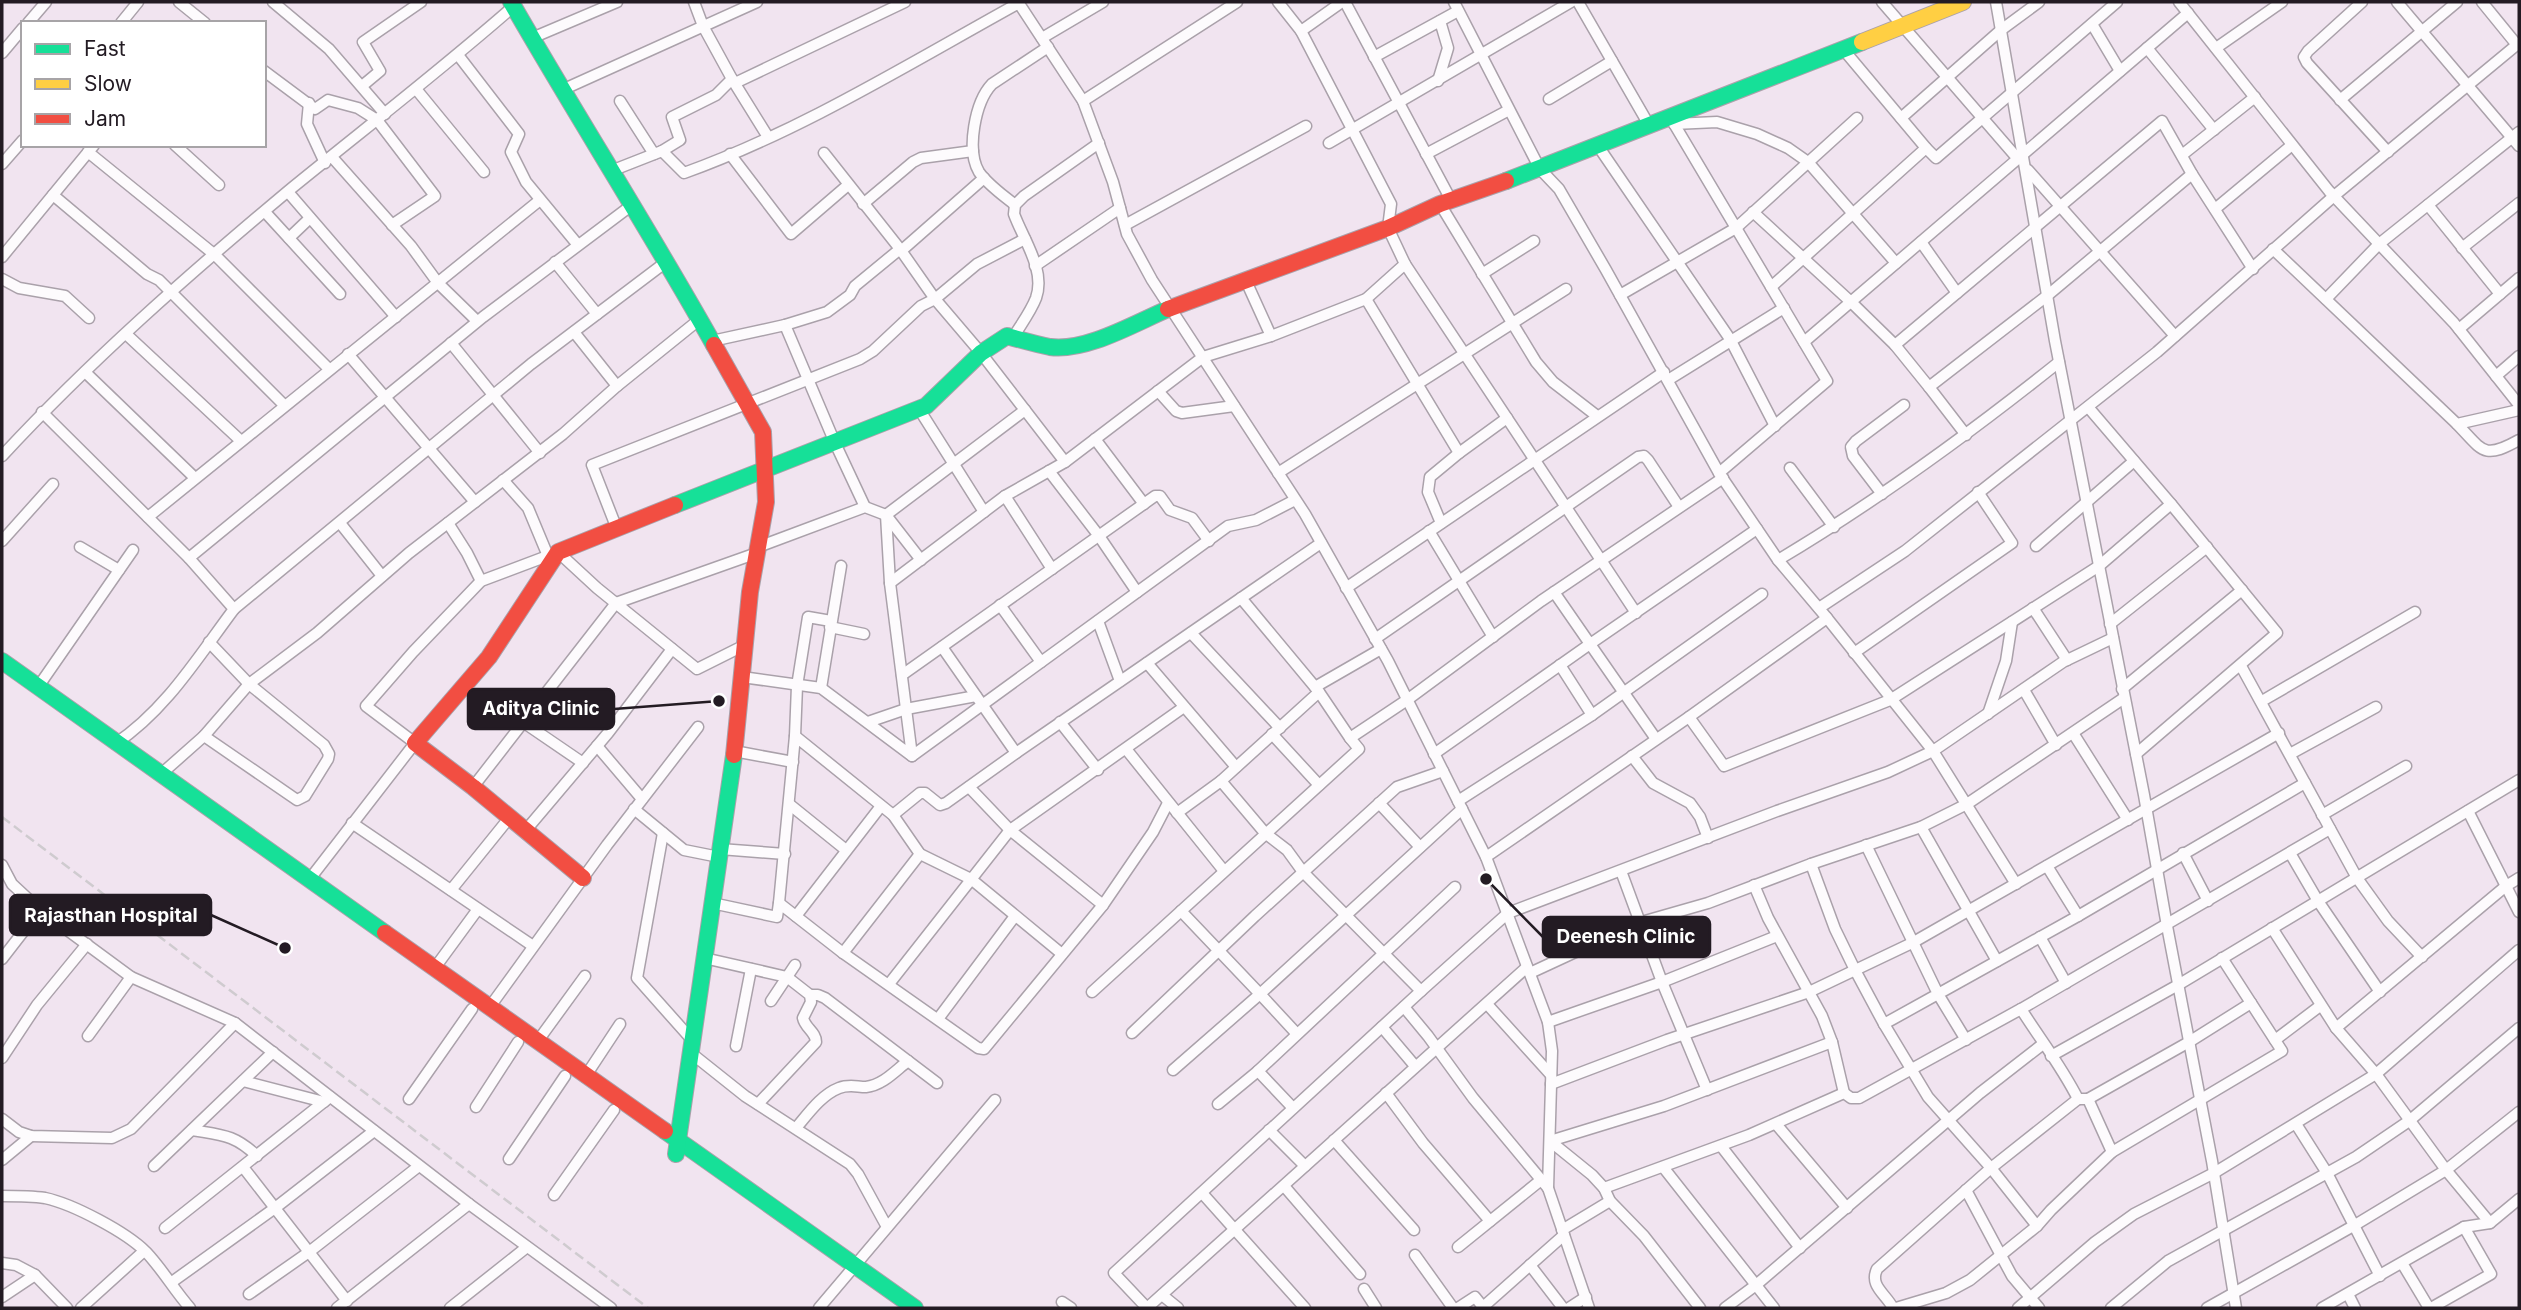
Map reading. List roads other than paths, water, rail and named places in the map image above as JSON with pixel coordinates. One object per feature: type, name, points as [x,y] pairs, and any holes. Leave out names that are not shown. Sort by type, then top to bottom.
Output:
[{"type":"street","points":[[30,21],[46,2]]},
{"type":"street","points":[[126,21],[138,2]]},
{"type":"street","points":[[179,2],[203,21]]},
{"type":"street","points":[[362,86],[380,71],[363,42],[421,2]]},
{"type":"street","points":[[533,38],[617,2]]},
{"type":"street","points":[[694,2],[703,26],[768,137]]},
{"type":"street","points":[[562,90],[757,2]]},
{"type":"street","points":[[611,172],[658,153],[680,140],[672,117],[716,95],[734,81],[905,2]]},
{"type":"street","points":[[620,101],[658,153],[684,173],[809,118],[1019,2],[1083,101],[1128,234],[1152,280],[1296,500],[1378,644],[1486,857],[1548,1022],[1552,1051],[1550,1141],[1544,1184],[1458,1247]]},
{"type":"street","points":[[1015,205],[984,178],[974,161],[977,111],[985,91],[1045,43],[1103,2]]},
{"type":"street","points":[[1083,101],[1237,2]]},
{"type":"street","points":[[1278,2],[1301,32],[1391,204],[1388,228],[1405,264],[1636,612]]},
{"type":"street","points":[[1301,32],[1344,2],[1426,154],[1446,202],[1482,274],[1512,324],[1544,373],[1597,416]]},
{"type":"street","points":[[1328,143],[1571,2]]},
{"type":"street","points":[[1578,2],[1649,125]]},
{"type":"street","points":[[583,878],[473,787],[366,706],[481,581],[765,472],[926,406],[999,339],[1014,335],[1036,345],[1071,347],[1093,341],[1388,228],[1446,202],[1540,169],[1649,125],[1672,120],[1963,2]]},
{"type":"street","points":[[1996,2],[2020,156]]},
{"type":"street","points":[[1901,118],[2001,30],[2039,2]]},
{"type":"street","points":[[1843,49],[1936,158],[2117,2]]},
{"type":"street","points":[[2216,48],[2283,2]]},
{"type":"street","points":[[2362,2],[2304,57],[2388,152]]},
{"type":"street","points":[[2326,299],[2379,244],[2517,138],[2397,2]]},
{"type":"street","points":[[2340,100],[2457,2]]},
{"type":"street","points":[[1819,608],[1905,551],[2070,422],[2175,336],[2334,196],[2518,44],[2482,2]]},
{"type":"street","points":[[277,3],[329,49],[362,86],[435,197],[393,225]]},
{"type":"street","points":[[2,456],[42,412],[172,292],[288,192],[458,55],[513,4],[667,262],[764,432],[766,502],[750,592],[734,751],[678,1148]]},
{"type":"street","points":[[1889,4],[1903,25],[1982,118],[2020,156],[2026,168],[2175,336]]},
{"type":"street","points":[[1374,57],[1440,21],[1456,6],[1540,169],[1559,190],[1721,476],[1779,560],[1933,751],[2016,884]]},
{"type":"street","points":[[1804,342],[2147,48],[2184,6],[2334,196],[2459,329],[2519,408],[2458,424]]},
{"type":"street","points":[[1438,81],[1448,48],[1447,37],[1440,21]]},
{"type":"street","points":[[2092,24],[2120,71]]},
{"type":"street","points":[[2,53],[21,30]]},
{"type":"street","points":[[2147,48],[2214,130]]},
{"type":"street","points":[[458,55],[520,134],[511,152],[526,183],[578,245]]},
{"type":"street","points":[[1549,99],[1612,61]]},
{"type":"street","points":[[266,77],[315,109],[328,100],[381,117]]},
{"type":"street","points":[[416,89],[484,172]]},
{"type":"street","points":[[2182,155],[2255,97]]},
{"type":"street","points":[[309,103],[307,124],[328,160],[393,225],[438,283],[477,321]]},
{"type":"street","points":[[1426,154],[1510,110]]},
{"type":"street","points":[[1620,295],[1736,228],[1857,118]]},
{"type":"street","points":[[1672,120],[1717,122],[1741,128],[1788,148],[1808,162],[1896,263]]},
{"type":"street","points":[[1350,738],[1721,476],[1827,381],[1672,120]]},
{"type":"street","points":[[1895,345],[2162,121],[2192,174],[2253,269]]},
{"type":"street","points":[[1125,225],[1306,126]]},
{"type":"street","points":[[2,164],[21,142]]},
{"type":"street","points":[[1014,335],[1036,298],[1038,288],[1035,266],[1014,214],[1015,205],[1099,143]]},
{"type":"street","points":[[2215,209],[2292,145]]},
{"type":"street","points":[[1598,146],[1730,339],[1775,426]]},
{"type":"street","points":[[180,147],[219,185]]},
{"type":"street","points":[[1771,287],[1926,148]]},
{"type":"street","points":[[2,257],[91,149],[215,255],[329,369]]},
{"type":"street","points":[[863,204],[913,162],[973,151]]},
{"type":"street","points":[[824,153],[935,299],[981,353],[1065,462]]},
{"type":"street","points":[[730,154],[791,234],[848,185]]},
{"type":"street","points":[[2026,168],[2070,422],[2147,809],[2201,1100],[2236,1308]]},
{"type":"street","points":[[1929,387],[2048,295],[2192,174]]},
{"type":"street","points":[[712,341],[785,325],[827,312],[984,178]]},
{"type":"street","points":[[288,192],[397,317]]},
{"type":"street","points":[[53,195],[147,274],[159,280],[284,405]]},
{"type":"street","points":[[148,517],[540,200]]},
{"type":"street","points":[[2462,248],[2519,203]]},
{"type":"street","points":[[189,558],[477,321],[632,205]]},
{"type":"street","points":[[2428,205],[2500,294]]},
{"type":"street","points":[[1035,266],[1120,208]]},
{"type":"street","points":[[265,212],[340,294]]},
{"type":"street","points":[[1753,212],[1895,345],[1966,435]]},
{"type":"street","points":[[289,238],[310,218]]},
{"type":"street","points":[[617,529],[592,465],[860,359],[873,351],[912,313],[935,299],[986,257],[1025,239]]},
{"type":"street","points":[[1482,274],[1534,241]]},
{"type":"street","points":[[1921,242],[1957,293]]},
{"type":"street","points":[[2273,249],[2476,444],[2489,452],[2497,452],[2519,440]]},
{"type":"street","points":[[555,262],[597,314]]},
{"type":"street","points":[[115,744],[132,732],[170,695],[234,609],[266,580],[340,523],[493,395],[667,262]]},
{"type":"street","points":[[890,583],[1005,496],[1065,462],[1203,357],[1271,336],[1366,299],[1405,264]]},
{"type":"street","points":[[2459,329],[2519,278]]},
{"type":"street","points":[[2,279],[19,288],[65,296],[89,318]]},
{"type":"street","points":[[1246,281],[1271,336]]},
{"type":"street","points":[[1278,473],[1566,289]]},
{"type":"street","points":[[1366,299],[1459,453]]},
{"type":"street","points":[[1346,588],[1597,416],[1784,308]]},
{"type":"street","points":[[160,775],[204,736],[249,684],[317,633],[448,523],[540,453],[700,319]]},
{"type":"street","points":[[785,325],[865,508]]},
{"type":"street","points":[[574,332],[618,386]]},
{"type":"street","points":[[126,334],[241,441]]},
{"type":"street","points":[[451,343],[540,453]]},
{"type":"street","points":[[348,355],[475,502]]},
{"type":"street","points":[[2496,376],[2519,356]]},
{"type":"street","points":[[1779,560],[1834,527],[1966,435],[2059,362]]},
{"type":"street","points":[[85,372],[195,478]]},
{"type":"street","points":[[1158,391],[1176,411],[1182,413],[1234,406]]},
{"type":"street","points":[[1881,494],[1853,456],[1851,447],[1904,405]]},
{"type":"street","points":[[2088,407],[2277,633],[2136,754]]},
{"type":"street","points":[[919,409],[984,512]]},
{"type":"street","points":[[886,515],[1025,410]]},
{"type":"street","points":[[42,412],[189,558],[234,609]]},
{"type":"street","points":[[1441,523],[1428,492],[1427,482],[1430,477],[1507,418]]},
{"type":"street","points":[[2,437],[12,445]]},
{"type":"street","points":[[1095,439],[1144,504]]},
{"type":"street","points":[[1177,813],[1236,767],[1317,690],[1458,582],[1629,462],[1644,456],[1679,507]]},
{"type":"street","points":[[2036,545],[2134,461]]},
{"type":"street","points":[[1790,468],[1834,527]]},
{"type":"street","points":[[1049,471],[1099,536],[1137,592]]},
{"type":"street","points":[[503,480],[528,508],[553,554],[697,669],[745,645]]},
{"type":"street","points":[[2,541],[53,484]]},
{"type":"street","points":[[1854,653],[2012,543],[1978,492]]},
{"type":"street","points":[[1005,496],[1052,569]]},
{"type":"street","points":[[902,675],[1144,504],[1160,496],[1170,510],[1192,518],[1209,541]]},
{"type":"street","points":[[912,757],[979,701],[1041,662],[1233,524],[1252,521],[1296,500]]},
{"type":"street","points":[[1689,717],[1724,766],[1890,699],[2099,566],[2171,504]]},
{"type":"street","points":[[473,787],[616,603],[865,508],[886,515],[921,560]]},
{"type":"street","points":[[886,515],[890,583],[912,757]]},
{"type":"street","points":[[340,523],[382,576]]},
{"type":"street","points":[[448,523],[481,581]]},
{"type":"street","points":[[1434,754],[1757,529]]},
{"type":"street","points":[[1429,531],[1493,637]]},
{"type":"street","points":[[893,815],[920,793],[925,793],[942,805],[1321,543]]},
{"type":"street","points":[[80,547],[119,570]]},
{"type":"street","points":[[2110,624],[2207,547]]},
{"type":"street","points":[[38,687],[133,550]]},
{"type":"street","points":[[309,880],[415,743],[489,657],[553,554]]},
{"type":"street","points":[[821,688],[841,566]]},
{"type":"street","points":[[2113,638],[2067,660],[1933,751],[1888,772],[1508,913],[1114,1273],[1147,1308],[1415,1066],[1528,970],[1642,923],[1708,903],[1811,864],[1921,827],[1966,804],[2073,733],[2123,694],[2242,590]]},
{"type":"street","points":[[1555,592],[1656,740]]},
{"type":"street","points":[[1173,1069],[1260,994],[1420,846],[1460,805],[1762,594]]},
{"type":"street","points":[[1092,992],[1359,749],[1317,690],[1241,598]]},
{"type":"street","points":[[1000,605],[1041,662]]},
{"type":"street","points":[[2033,608],[2067,660]]},
{"type":"street","points":[[2262,701],[2415,612]]},
{"type":"street","points":[[712,903],[777,917],[793,762],[797,686],[808,617],[864,634]]},
{"type":"street","points":[[1486,857],[1827,618]]},
{"type":"street","points":[[1098,621],[1120,681]]},
{"type":"street","points":[[1989,713],[2006,661],[2012,622]]},
{"type":"street","points":[[1191,633],[1319,785]]},
{"type":"street","points":[[204,736],[297,800],[305,796],[328,759],[324,745],[249,684],[209,642]]},
{"type":"street","points":[[942,647],[1016,752]]},
{"type":"street","points":[[526,830],[597,746],[672,649]]},
{"type":"street","points":[[2,661],[585,1076],[678,1148],[852,1269],[915,1308]]},
{"type":"street","points":[[1147,663],[1236,767]]},
{"type":"street","points":[[1560,665],[1591,715]]},
{"type":"street","points":[[2241,666],[2357,878],[2388,921],[2422,957]]},
{"type":"street","points":[[2,676],[565,1076],[614,1110],[678,1148]]},
{"type":"street","points":[[742,677],[821,688],[912,757]]},
{"type":"street","points":[[2024,690],[2056,745]]},
{"type":"street","points":[[868,722],[906,709],[979,701]]},
{"type":"street","points":[[889,984],[1010,830],[1098,770],[1184,706]]},
{"type":"street","points":[[2290,754],[2376,707]]},
{"type":"street","points":[[523,722],[583,763]]},
{"type":"street","points":[[1060,722],[1098,770]]},
{"type":"street","points":[[489,1008],[583,878],[698,727]]},
{"type":"street","points":[[2073,733],[2128,820]]},
{"type":"street","points":[[1551,1079],[1809,992],[1912,943],[1969,912],[2279,733]]},
{"type":"street","points":[[795,736],[893,815],[920,854],[971,879],[1062,954]]},
{"type":"street","points":[[597,746],[642,799]]},
{"type":"street","points":[[1126,749],[1224,871]]},
{"type":"street","points":[[734,751],[793,762]]},
{"type":"street","points":[[1632,756],[1653,783],[1690,803],[1700,817],[1708,838]]},
{"type":"street","points":[[2322,815],[2406,766]]},
{"type":"street","points":[[1132,1033],[1397,786],[1443,771]]},
{"type":"street","points":[[1221,780],[1265,833],[1287,850],[1303,872],[1421,991]]},
{"type":"street","points":[[2051,1056],[2178,985],[2519,780]]},
{"type":"street","points":[[1884,1024],[2078,916],[2157,867],[2305,783]]},
{"type":"street","points":[[968,787],[1010,830],[1103,905]]},
{"type":"street","points":[[779,903],[842,953],[978,1048],[986,1048],[1103,905],[1153,832],[1168,803]]},
{"type":"street","points":[[1379,803],[1420,846]]},
{"type":"street","points":[[789,804],[846,850]]},
{"type":"street","points":[[796,916],[881,806]]},
{"type":"street","points":[[634,810],[684,850],[785,854]]},
{"type":"street","points":[[2468,811],[2519,912]]},
{"type":"street","points":[[451,890],[510,817]]},
{"type":"street","points":[[352,823],[533,946]]},
{"type":"street","points":[[1921,827],[1997,961]]},
{"type":"street","points":[[1754,886],[1832,1042],[1844,1093],[1851,1098],[1859,1098],[2167,926],[2330,829]]},
{"type":"street","points":[[663,833],[637,978],[692,1047],[735,1089],[855,1169],[887,1227]]},
{"type":"street","points":[[1866,845],[1938,994],[1966,1040]]},
{"type":"street","points":[[2290,852],[2318,901],[2380,992]]},
{"type":"street","points":[[2183,853],[2208,901]]},
{"type":"street","points":[[842,953],[920,854]]},
{"type":"street","points":[[1811,864],[1835,929],[1855,970],[1928,1097],[1991,1168],[2037,1226]]},
{"type":"street","points":[[2,865],[12,884],[40,910],[131,977],[235,1023],[273,1052],[327,1100],[374,1131],[611,1308]]},
{"type":"street","points":[[2048,866],[2078,916]]},
{"type":"street","points":[[1621,870],[1662,982],[1707,1090]]},
{"type":"street","points":[[2336,1028],[2519,878]]},
{"type":"street","points":[[2,892],[12,884]]},
{"type":"street","points":[[1218,1104],[1258,1071],[1455,887]]},
{"type":"street","points":[[434,970],[478,909]]},
{"type":"street","points":[[2,959],[40,910]]},
{"type":"street","points":[[1181,911],[1297,1034]]},
{"type":"street","points":[[938,1019],[1015,916]]},
{"type":"street","points":[[2272,928],[2336,1028],[2490,1223]]},
{"type":"street","points":[[1548,1022],[1662,982],[1777,936]]},
{"type":"street","points":[[2040,937],[2066,983]]},
{"type":"street","points":[[2,1058],[37,1005],[87,944]]},
{"type":"street","points":[[2018,1308],[2095,1242],[2134,1214],[2214,1173],[2375,1074],[2519,950]]},
{"type":"street","points":[[704,958],[787,977],[810,995],[825,998],[937,1083]]},
{"type":"street","points":[[2222,958],[2282,1051],[2112,1153],[2050,1210],[2037,1226],[1970,1280],[1946,1293],[1894,1308],[1875,1286],[1874,1276],[1877,1269],[1991,1168],[2083,1099],[2189,1042],[2251,1003]]},
{"type":"street","points":[[771,1001],[795,965]]},
{"type":"street","points":[[736,1046],[751,969]]},
{"type":"street","points":[[537,1042],[585,976]]},
{"type":"street","points":[[88,1036],[131,977]]},
{"type":"street","points":[[758,1104],[816,1042],[803,1018],[811,1002],[810,995]]},
{"type":"street","points":[[1487,1004],[1551,1079]]},
{"type":"street","points":[[2276,1040],[2320,1006]]},
{"type":"street","points":[[1404,1007],[1428,1035],[1473,1098],[1544,1184],[1589,1308]]},
{"type":"street","points":[[409,1099],[472,1009]]},
{"type":"street","points":[[2021,1009],[2083,1099],[2112,1153]]},
{"type":"street","points":[[2,1119],[19,1132],[30,1136],[112,1138],[124,1134],[235,1023]]},
{"type":"street","points":[[585,1076],[620,1024]]},
{"type":"street","points":[[1382,1027],[1415,1066]]},
{"type":"street","points":[[2111,1308],[2168,1261],[2327,1173],[2409,1121],[2519,1028]]},
{"type":"street","points":[[476,1107],[518,1042]]},
{"type":"street","points":[[1550,1141],[1664,1106],[1832,1042]]},
{"type":"street","points":[[1725,1308],[1756,1285],[1949,1120],[2043,1044]]},
{"type":"street","points":[[154,1166],[273,1052]]},
{"type":"street","points":[[796,1128],[835,1090],[843,1086],[877,1084],[908,1061]]},
{"type":"street","points":[[1258,1071],[1293,1108]]},
{"type":"street","points":[[509,1159],[565,1076]]},
{"type":"street","points":[[243,1081],[327,1100]]},
{"type":"street","points":[[1386,1093],[1423,1143],[1490,1221]]},
{"type":"street","points":[[1604,1188],[1721,1146],[1844,1093]]},
{"type":"street","points":[[165,1228],[327,1100]]},
{"type":"street","points":[[819,1308],[995,1100]]},
{"type":"street","points":[[554,1195],[614,1110]]},
{"type":"street","points":[[2207,1308],[2355,1225],[2446,1170],[2519,1112]]},
{"type":"street","points":[[1776,1124],[1847,1208]]},
{"type":"street","points":[[2296,1124],[2327,1173],[2380,1276]]},
{"type":"street","points":[[192,1130],[233,1138],[245,1144],[257,1156]]},
{"type":"street","points":[[1269,1130],[1305,1166]]},
{"type":"street","points":[[172,1282],[275,1208],[374,1131]]},
{"type":"street","points":[[2,1160],[30,1136]]},
{"type":"street","points":[[1334,1140],[1414,1230]]},
{"type":"street","points":[[1550,1141],[1604,1188],[1610,1201],[1644,1236],[1700,1308]]},
{"type":"street","points":[[1721,1146],[1800,1248]]},
{"type":"street","points":[[248,1294],[309,1252],[419,1166]]},
{"type":"street","points":[[243,1167],[347,1301]]},
{"type":"street","points":[[1663,1167],[1774,1308]]},
{"type":"street","points":[[1284,1186],[1360,1274]]},
{"type":"street","points":[[1966,1190],[2002,1256],[2029,1298],[2039,1308]]},
{"type":"street","points":[[1202,1192],[1305,1308]]},
{"type":"street","points":[[2,1196],[31,1196],[61,1203],[128,1237],[172,1282],[186,1307]]},
{"type":"street","points":[[2322,1308],[2464,1227],[2490,1223],[2519,1199]]},
{"type":"street","points":[[1415,1255],[1456,1308],[1475,1297],[1483,1307],[1563,1232],[1610,1201]]},
{"type":"street","points":[[337,1308],[469,1204]]},
{"type":"street","points":[[2402,1263],[2430,1308],[2491,1274],[2464,1227]]},
{"type":"street","points":[[450,1308],[527,1247]]},
{"type":"street","points":[[81,1308],[144,1251]]},
{"type":"street","points":[[2,1262],[16,1265],[35,1275],[68,1308]]},
{"type":"street","points":[[1530,1265],[1563,1308]]},
{"type":"street","points":[[852,1269],[896,1308]]},
{"type":"street","points":[[2,1297],[35,1275]]},
{"type":"street","points":[[1364,1289],[1376,1308]]},
{"type":"street","points":[[2348,1294],[2355,1308]]},
{"type":"street","points":[[1162,1295],[1178,1308]]},
{"type":"street","points":[[1569,1308],[1586,1297]]},
{"type":"railway","points":[[2,817],[648,1308]]},
{"type":"place","name":"Aditya Clinic","points":[[719,701]]},
{"type":"place","name":"Deenesh Clinic","points":[[1486,879]]},
{"type":"place","name":"Rajasthan Hospital","points":[[285,948]]}]
